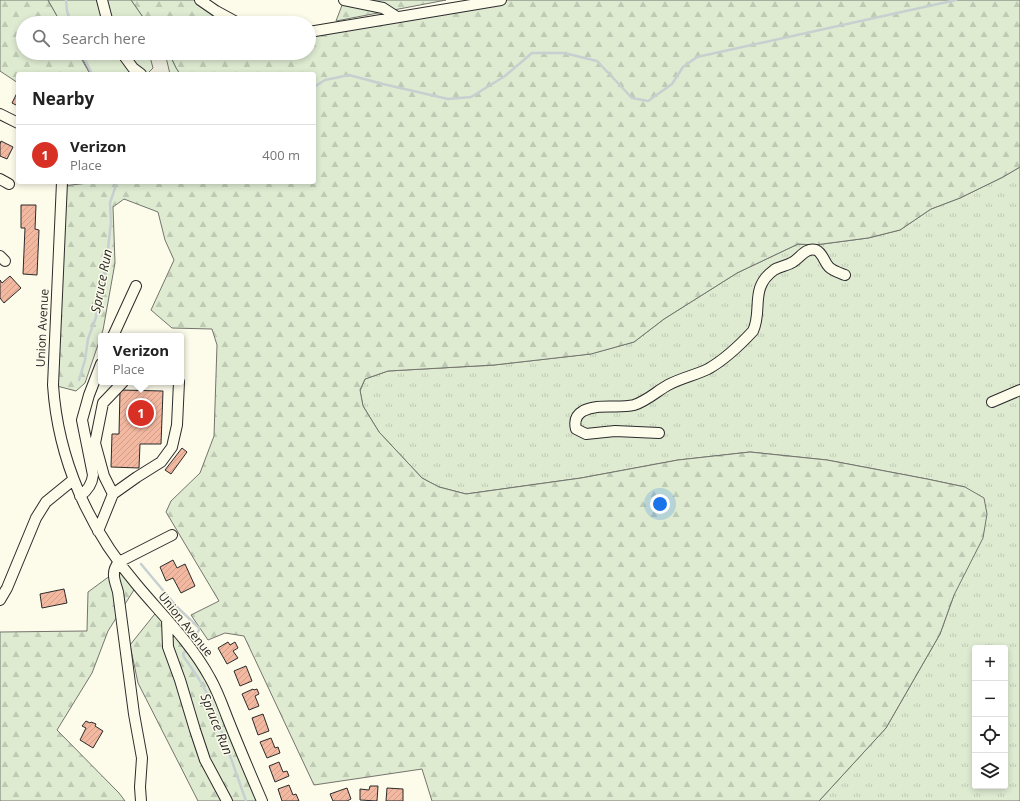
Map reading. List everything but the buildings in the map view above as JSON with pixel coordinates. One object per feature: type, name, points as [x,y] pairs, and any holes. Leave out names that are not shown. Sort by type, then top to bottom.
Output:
[{"type":"street","points":[[102,0],[106,16]]},
{"type":"street","points":[[200,0],[225,16]]},
{"type":"street","points":[[344,0],[383,8],[397,17]]},
{"type":"street","points":[[316,31],[501,0]]},
{"type":"street","points":[[127,60],[138,72]]},
{"type":"street","points":[[0,114],[16,122]]},
{"type":"street","name":"Union Avenue","points":[[62,184],[53,385],[54,409],[60,438],[73,480],[89,515],[119,562],[189,646],[211,678],[262,801]]},
{"type":"street","points":[[659,432],[615,431],[586,434],[576,429],[574,424],[576,418],[582,412],[591,408],[634,405],[674,382],[700,372],[715,364],[752,331],[755,324],[760,288],[765,277],[779,266],[792,263],[808,250],[819,251],[830,268],[845,275]]},
{"type":"street","points":[[114,333],[136,286]]},
{"type":"street","points":[[80,496],[87,490],[93,480],[82,420],[89,395],[98,372]]},
{"type":"street","points":[[113,494],[104,476],[95,443],[103,403],[120,385]]},
{"type":"street","points":[[98,531],[113,494],[162,462],[172,448],[177,425],[179,385]]},
{"type":"street","points":[[992,402],[1020,390]]},
{"type":"street","points":[[0,600],[7,588],[36,518],[46,502],[73,480]]},
{"type":"street","points":[[141,801],[140,787],[142,758],[134,714],[118,592],[114,579],[114,568],[119,562],[172,535]]},
{"type":"street","points":[[167,620],[168,647],[180,680],[195,730],[205,760],[227,801]]},
{"type":"green space","points":[[0,0],[48,0],[57,16],[16,16],[16,60],[82,60],[89,72],[16,72],[16,82],[0,71]]},
{"type":"green space","points":[[48,0],[131,0],[142,16],[57,16]]},
{"type":"green space","points":[[131,0],[200,0],[226,16],[142,16]]},
{"type":"green space","points":[[344,0],[446,0],[336,21]]},
{"type":"green space","points":[[501,0],[1020,0],[1020,167],[960,198],[931,209],[900,230],[868,238],[815,245],[798,244],[737,273],[664,319],[634,342],[591,354],[494,365],[388,371],[365,379],[360,390],[363,406],[379,432],[422,478],[439,487],[466,494],[581,478],[678,460],[750,452],[827,460],[927,479],[965,487],[984,498],[987,514],[983,538],[954,595],[940,634],[886,728],[819,801],[432,801],[422,769],[314,785],[244,636],[225,633],[208,640],[191,615],[219,601],[166,512],[171,501],[200,473],[214,436],[217,345],[212,329],[172,328],[151,310],[174,260],[165,240],[158,212],[124,199],[113,207],[115,263],[103,330],[102,333],[98,333],[98,345],[85,383],[76,391],[53,385],[62,186],[80,184],[316,184],[316,72],[179,72],[172,60],[316,60],[316,31]]},
{"type":"green space","points":[[83,60],[172,60],[179,72],[90,72]]},
{"type":"green space","points":[[1020,167],[1020,801],[819,801],[886,728],[940,634],[954,595],[965,487],[827,460],[750,452],[678,460],[581,478],[466,494],[439,487],[422,478],[379,432],[363,406],[360,391],[365,379],[388,371],[494,365],[590,354],[634,342],[664,319],[737,273],[798,244],[815,245],[868,238],[900,230],[931,209],[960,198]]},
{"type":"green space","points":[[122,567],[137,585],[108,631],[92,673],[57,730],[119,793],[125,801],[0,801],[0,632],[87,631],[88,592]]},
{"type":"green space","points":[[158,610],[211,678],[262,801],[198,801],[138,683],[130,645]]},
{"type":"shaded area","points":[[151,60],[167,60],[170,72],[149,72],[153,68]]},
{"type":"waterway","name":"Spruce Run","points":[[66,0],[69,16]]},
{"type":"waterway","points":[[316,86],[325,80],[349,75],[448,99],[471,97],[505,76],[532,53],[564,53],[597,61],[632,98],[648,101],[672,84],[683,67],[697,57],[956,0]]},
{"type":"waterway","name":"Spruce Run","points":[[85,60],[91,72]]},
{"type":"waterway","name":"Spruce Run","points":[[79,380],[85,360],[88,339],[96,317],[100,288],[105,276],[111,222],[110,203],[116,184]]},
{"type":"waterway","name":"Spruce Run","points":[[141,564],[177,607],[199,628],[193,641]]},
{"type":"waterway","name":"Spruce Run","points":[[185,651],[183,654],[184,657],[210,699],[246,801]]},
{"type":"place","name":"Verizon","points":[[141,413]]}]
